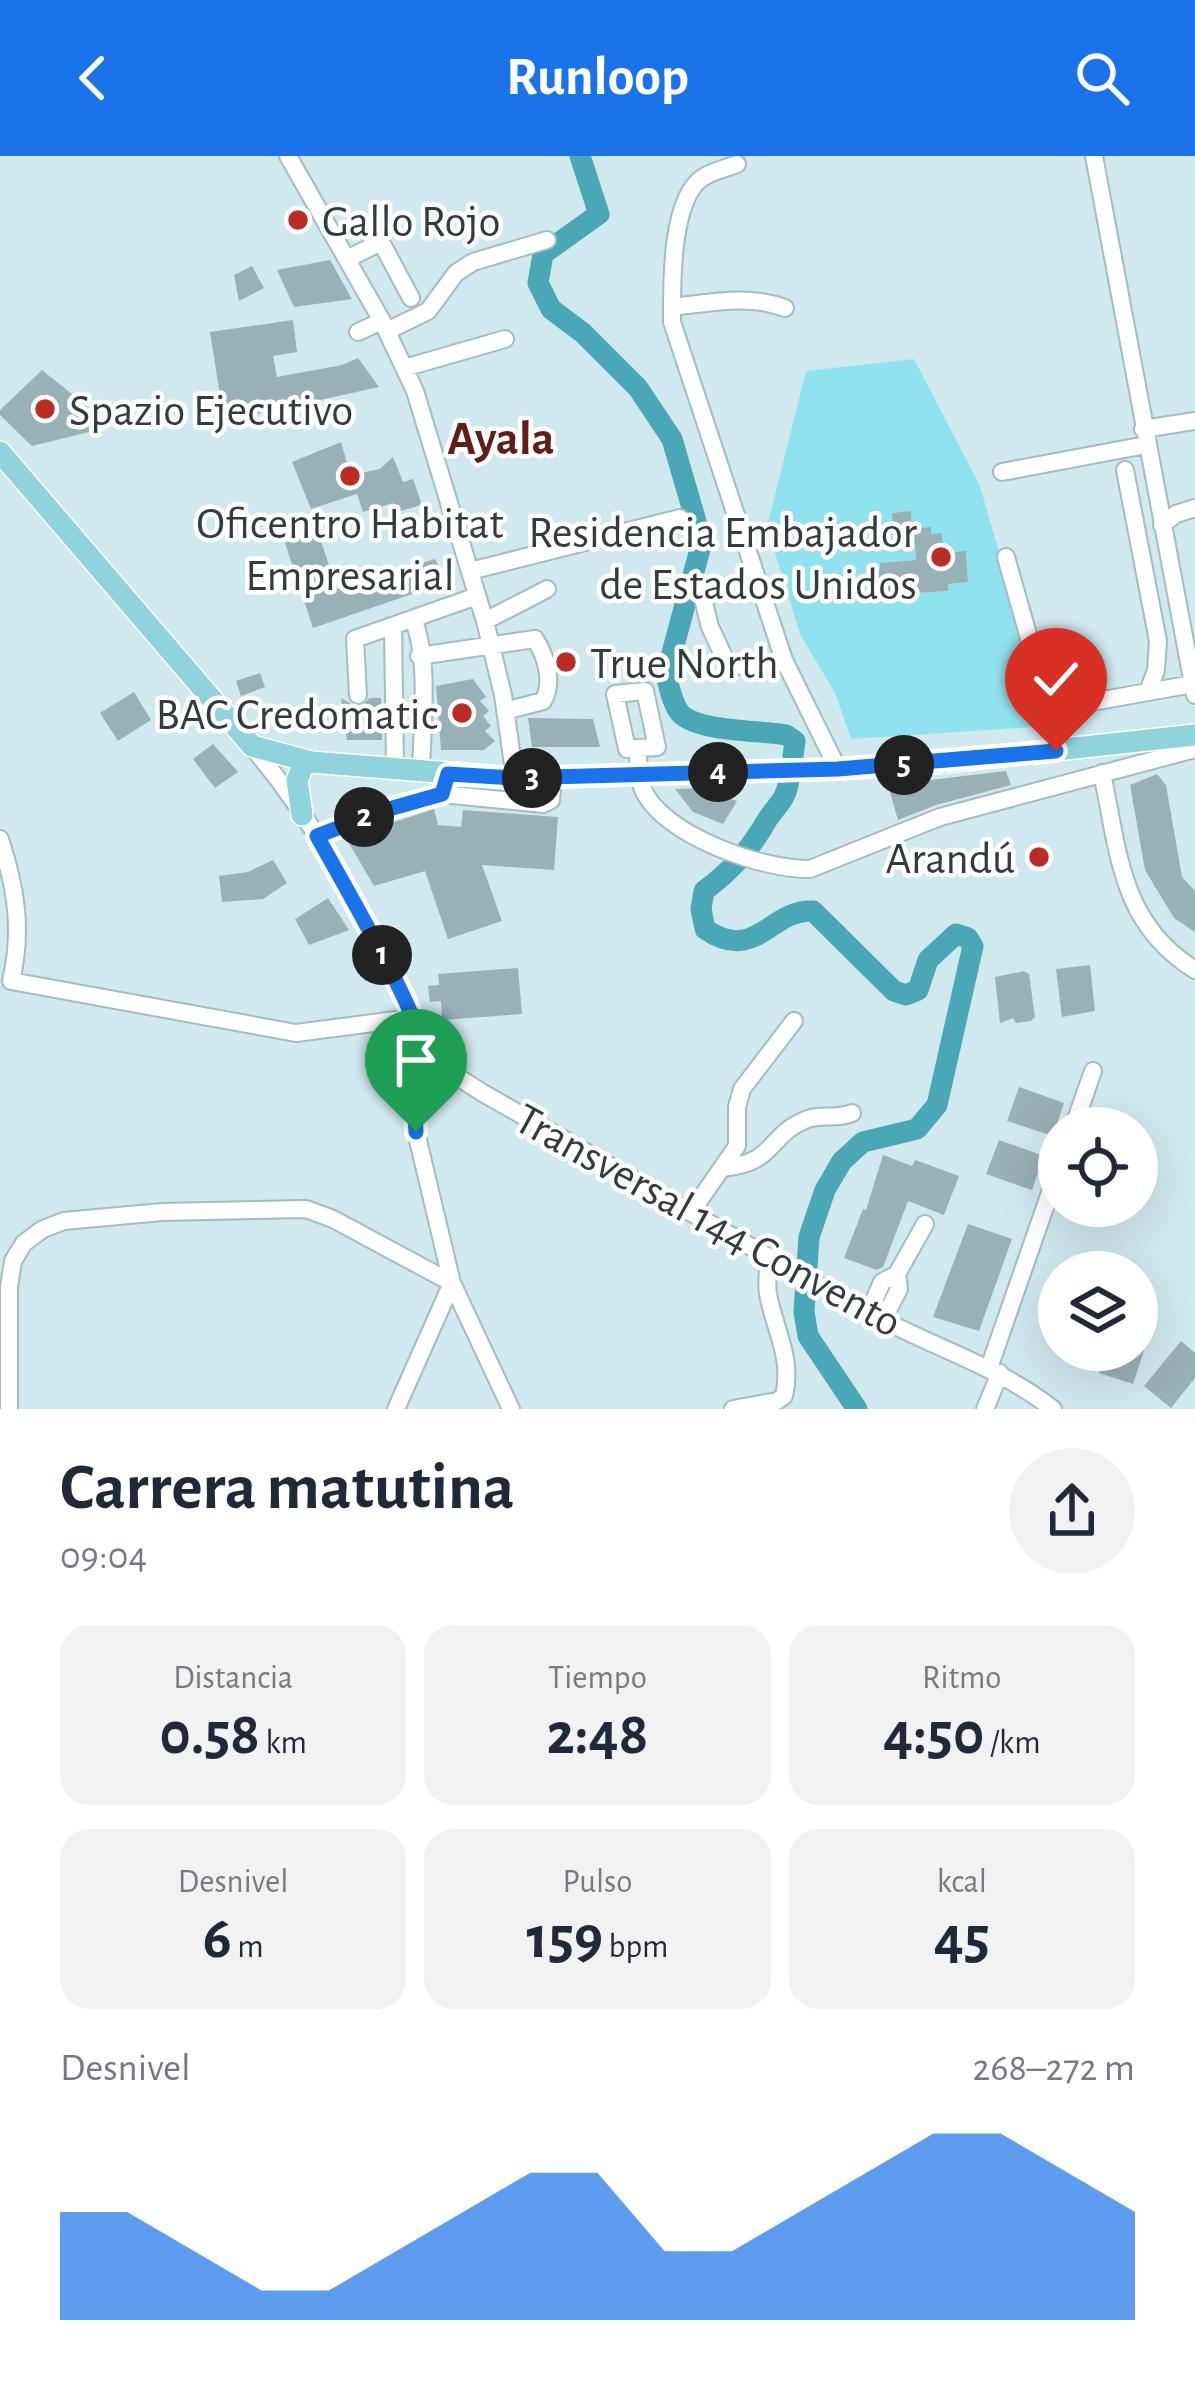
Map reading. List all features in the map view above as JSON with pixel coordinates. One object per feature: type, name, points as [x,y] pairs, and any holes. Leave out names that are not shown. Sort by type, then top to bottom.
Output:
[{"type":"main road","points":[[0,453],[252,746],[311,762],[421,771],[445,784],[1195,749]]},
{"type":"main road","points":[[302,814],[297,780],[303,766],[311,762]]},
{"type":"street","points":[[288,156],[404,368],[488,632],[515,778]]},
{"type":"street","points":[[1006,557],[1048,705],[1058,708],[1148,692],[1194,690],[1094,156]]},
{"type":"street","points":[[737,164],[704,176],[690,191],[678,230],[672,322],[784,660],[838,769]]},
{"type":"street","points":[[358,332],[428,311],[456,273],[473,262],[547,240]]},
{"type":"street","points":[[347,259],[381,242],[411,298]]},
{"type":"street","points":[[672,307],[738,299],[764,300],[785,308]]},
{"type":"street","points":[[404,368],[505,339]]},
{"type":"street","points":[[1002,472],[1195,421]]},
{"type":"street","points":[[1125,470],[1158,641],[1156,670],[1148,692]]},
{"type":"street","points":[[1162,525],[1195,508]]},
{"type":"street","points":[[470,571],[680,518]]},
{"type":"street","points":[[700,587],[710,627],[726,661],[741,666],[784,660]]},
{"type":"street","points":[[419,656],[466,647],[547,589]]},
{"type":"street","points":[[358,695],[356,639],[478,596]]},
{"type":"street","points":[[413,620],[418,632],[421,771]]},
{"type":"street","points":[[394,626],[394,768]]},
{"type":"street","points":[[488,632],[535,639],[545,662],[548,693],[543,701],[505,711]]},
{"type":"street","name":"Transversal 144 Convento","points":[[252,746],[317,836],[396,981],[422,1045],[449,1070],[818,1285],[994,1371],[1053,1409]]},
{"type":"street","points":[[637,748],[643,790],[675,826],[792,869],[810,868],[940,817],[1195,749]]},
{"type":"street","points":[[1102,773],[1126,887],[1136,912],[1155,938],[1195,970]]},
{"type":"street","points":[[317,836],[445,784],[543,804],[551,800],[553,777]]},
{"type":"street","points":[[0,839],[19,919],[6,982],[296,1033],[411,1018]]},
{"type":"street","points":[[692,1211],[737,1146],[735,1124],[742,1089],[794,1021]]},
{"type":"street","points":[[422,1045],[415,1095],[421,1159],[452,1283],[512,1409]]},
{"type":"street","points":[[415,1095],[431,1074],[449,1070]]},
{"type":"street","points":[[1080,1107],[1093,1071]]},
{"type":"street","points":[[724,1168],[759,1161],[797,1123],[813,1116],[843,1117],[852,1112]]},
{"type":"street","points":[[9,1409],[13,1262],[24,1243],[64,1221],[162,1212],[306,1209],[452,1283]]},
{"type":"street","points":[[876,1316],[882,1282],[897,1274],[925,1224]]},
{"type":"street","points":[[986,1409],[1040,1227]]},
{"type":"street","points":[[733,1409],[777,1402],[787,1384],[788,1364],[768,1294],[768,1256]]},
{"type":"street","points":[[396,1409],[452,1283]]},
{"type":"shaded area","points":[[914,359],[980,486],[1049,726],[851,739],[835,693],[800,634],[767,527],[806,371]],"holes":[[[910,511],[912,528],[930,527],[931,534],[941,533],[943,553],[966,552],[968,582],[948,584],[947,591],[894,589],[878,598],[875,571],[881,563],[916,560],[914,534],[894,535],[893,513]]]},
{"type":"building","points":[[330,260],[352,299],[294,307],[277,270]]},
{"type":"building","points":[[252,266],[264,288],[239,301],[234,275]]},
{"type":"building","points":[[293,320],[297,352],[273,356],[277,377],[358,358],[379,387],[224,421],[210,332]]},
{"type":"building","name":"Spazio Ejecutivo","points":[[42,370],[88,407],[89,432],[32,446],[0,415]]},
{"type":"building","name":"Oficentro Habitat Empresarial","points":[[341,442],[347,463],[360,473],[380,469],[393,457],[403,482],[413,479],[422,505],[396,512],[393,503],[363,512],[357,494],[311,509],[292,462]]},
{"type":"building","points":[[911,511],[912,534],[894,536],[892,513]]},
{"type":"building","name":"Residencia Embajador de Estados Unidos","points":[[931,527],[931,534],[942,533],[943,553],[966,551],[968,582],[948,584],[948,591],[894,589],[877,599],[875,570],[880,563],[916,560],[914,528]]},
{"type":"building","points":[[318,532],[337,589],[435,559],[447,582],[313,628],[285,543]]},
{"type":"building","points":[[260,673],[265,687],[241,696],[236,681]]},
{"type":"building","name":"BAC Credomatic","points":[[473,679],[486,697],[480,701],[489,711],[483,716],[491,726],[485,731],[495,741],[484,750],[441,750],[436,686]]},
{"type":"building","points":[[134,692],[151,720],[118,741],[100,713]]},
{"type":"building","points":[[341,698],[358,708],[370,698],[381,698],[382,740],[347,740]]},
{"type":"building","points":[[528,718],[593,719],[600,747],[532,747]]},
{"type":"building","points":[[213,744],[238,772],[215,788],[193,759]]},
{"type":"building","points":[[1006,771],[1011,785],[898,820],[888,785]]},
{"type":"building","points":[[1157,774],[1166,785],[1182,877],[1195,891],[1195,932],[1174,918],[1145,870],[1130,785]]},
{"type":"building","points":[[738,787],[731,799],[737,801],[723,824],[693,812],[675,789]]},
{"type":"building","points":[[434,809],[438,825],[461,827],[463,810],[558,817],[554,870],[482,865],[502,921],[448,939],[425,871],[374,886],[346,838]]},
{"type":"building","points":[[273,860],[287,883],[263,899],[222,902],[219,876],[248,872]]},
{"type":"building","points":[[328,898],[349,930],[309,945],[295,919]]},
{"type":"building","points":[[1090,965],[1095,1011],[1062,1017],[1056,969]]},
{"type":"building","points":[[518,968],[522,1014],[442,1020],[441,1001],[430,1002],[428,986],[439,985],[438,974]]},
{"type":"building","points":[[1029,974],[1035,1017],[1000,1023],[995,977]]},
{"type":"building","points":[[1019,1087],[1064,1103],[1063,1107],[1038,1107],[1038,1131],[1007,1121]]},
{"type":"building","points":[[999,1140],[1038,1154],[1032,1190],[986,1174]]},
{"type":"building","points":[[883,1155],[912,1166],[915,1160],[959,1176],[944,1215],[908,1201],[883,1267],[877,1270],[844,1258]]},
{"type":"building","points":[[968,1224],[1012,1239],[979,1331],[933,1317]]},
{"type":"building","points":[[1181,1341],[1195,1353],[1195,1378],[1171,1408],[1144,1386]]},
{"type":"building","points":[[1100,1371],[1137,1371],[1133,1384]]},
{"type":"waterway","points":[[580,156],[599,214],[543,254],[538,283],[551,309],[583,333],[638,388],[672,439],[702,542],[666,675],[673,699],[680,713],[700,724],[786,735],[795,741],[793,756]]},
{"type":"waterway","points":[[789,779],[784,797],[747,850],[704,891],[705,929],[737,941],[785,918],[813,911],[894,991],[906,995],[918,990],[928,960],[956,934],[968,938],[973,946],[937,1105],[917,1129],[863,1142],[842,1161],[825,1190],[809,1237],[804,1312],[808,1336],[857,1409]]},
{"type":"place","name":"Gallo Rojo","points":[[298,220]]},
{"type":"place","name":"Spazio Ejecutivo","points":[[45,409]]},
{"type":"place","name":"Oficentro Habitat Empresarial","points":[[350,476]]},
{"type":"place","name":"Residencia Embajador de Estados Unidos","points":[[941,557]]},
{"type":"place","name":"True North","points":[[566,662]]},
{"type":"place","name":"BAC Credomatic","points":[[462,713]]},
{"type":"place","name":"Arandú","points":[[1039,857]]},
{"type":"district","name":"Ayala","points":[[501,437]]},
{"type":"route","points":[[416,1132],[416,1072],[422,1045],[396,981],[317,836],[442,794],[448,774],[515,778],[838,769],[1056,751]]}]
